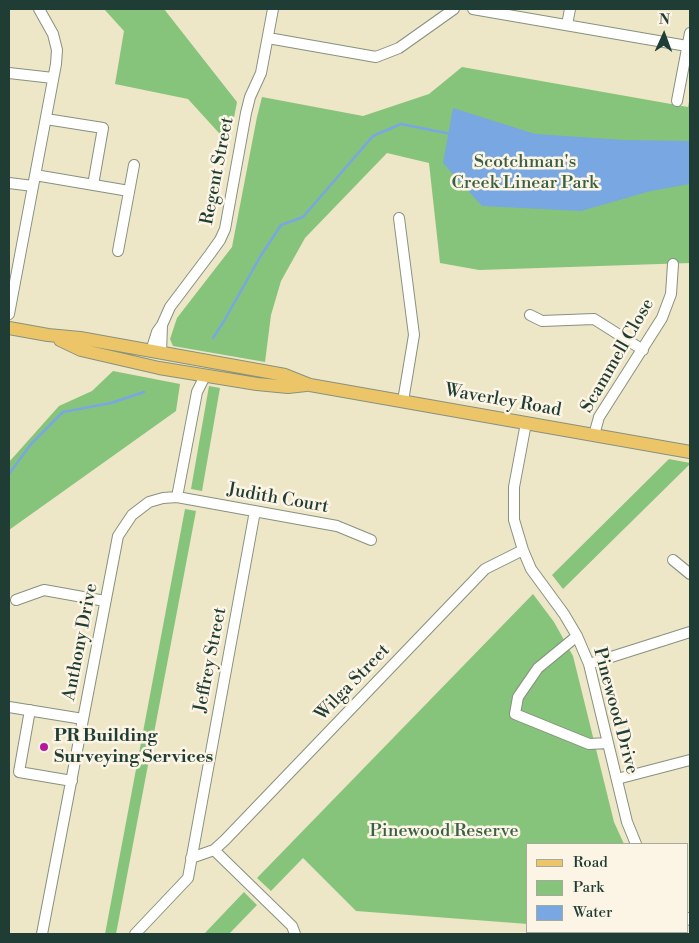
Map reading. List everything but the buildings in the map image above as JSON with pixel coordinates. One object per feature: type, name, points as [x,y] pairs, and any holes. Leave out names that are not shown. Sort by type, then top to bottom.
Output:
[{"type":"main road","name":"Waverley Road","points":[[9,328],[80,338],[285,375],[310,384],[690,452]]},
{"type":"main road","name":"Waverley Road","points":[[48,335],[82,350],[156,367],[288,387],[310,384]]},
{"type":"main road","points":[[156,352],[156,367]]},
{"type":"street","points":[[9,314],[46,119],[57,50],[53,34],[39,9]]},
{"type":"street","name":"Regent Street","points":[[156,352],[157,332],[162,326],[170,307],[220,240],[225,228],[250,97],[261,73],[273,9]]},
{"type":"street","points":[[268,38],[376,56],[399,48],[454,9]]},
{"type":"street","points":[[473,9],[687,46]]},
{"type":"street","points":[[567,25],[570,9]]},
{"type":"street","points":[[677,101],[690,33]]},
{"type":"street","points":[[9,73],[53,78]]},
{"type":"street","points":[[46,119],[103,128],[93,185]]},
{"type":"street","points":[[118,251],[134,165]]},
{"type":"street","points":[[35,175],[129,192]]},
{"type":"street","points":[[9,183],[33,186]]},
{"type":"street","points":[[398,218],[414,335],[403,401]]},
{"type":"street","name":"Scammell Close","points":[[594,435],[599,417],[662,318],[671,294],[673,264]]},
{"type":"street","points":[[530,315],[542,320],[594,319],[643,350]]},
{"type":"street","points":[[177,497],[199,375]]},
{"type":"street","name":"Pinewood Drive","points":[[526,423],[514,487],[514,520],[523,550],[532,569],[564,614],[577,636],[589,664],[627,822],[636,843]]},
{"type":"street","name":"Judith Court","points":[[177,497],[337,526],[371,540]]},
{"type":"street","name":"Anthony Drive","points":[[42,934],[118,536],[132,515],[149,502],[177,497]]},
{"type":"street","name":"Jeffrey Street","points":[[193,845],[255,511]]},
{"type":"street","name":"Wilga Street","points":[[191,858],[214,850],[485,569],[523,550]]},
{"type":"street","points":[[672,560],[690,574]]},
{"type":"street","points":[[16,600],[44,590],[105,601]]},
{"type":"street","points":[[589,664],[690,632]]},
{"type":"street","points":[[577,636],[538,668],[518,697],[515,714],[589,744],[608,743]]},
{"type":"street","points":[[9,707],[83,719]]},
{"type":"street","points":[[30,710],[19,772],[72,781]]},
{"type":"street","points":[[617,779],[690,760]]},
{"type":"street","points":[[134,934],[188,878],[193,845],[214,850],[292,926],[295,934]]},
{"type":"green space","points":[[104,9],[164,9],[237,102],[229,144],[188,99],[115,84],[124,31]]},
{"type":"green space","name":"Scotchman's Creek Linear Park","points":[[462,67],[688,107],[690,96],[690,263],[479,270],[440,263],[429,163],[387,153],[305,238],[281,281],[271,315],[265,362],[173,346],[170,339],[177,318],[232,247],[262,97],[363,116],[429,94]]},
{"type":"green space","points":[[113,371],[180,384],[176,411],[9,530],[9,462],[59,406],[92,391]]},
{"type":"green space","points":[[209,386],[220,388],[202,491],[191,489]]},
{"type":"green space","points":[[669,459],[690,464],[563,589],[552,575]]},
{"type":"green space","points":[[185,509],[196,511],[116,934],[105,934]]},
{"type":"green space","name":"Pinewood Reserve","points":[[533,594],[554,622],[573,656],[614,822],[624,843],[526,843],[526,924],[356,911],[303,858],[271,891],[257,878]]},
{"type":"green space","points":[[244,892],[257,905],[229,934],[204,934]]},
{"type":"water","points":[[453,108],[535,134],[624,140],[690,141],[690,184],[651,191],[581,211],[482,206],[443,163]]},
{"type":"waterway","points":[[213,338],[281,225],[303,217],[373,136],[401,124],[451,134]]},
{"type":"waterway","points":[[9,474],[31,444],[63,412],[111,403],[144,392]]},
{"type":"place","name":"PR Building Surveying Services","points":[[44,747]]}]
